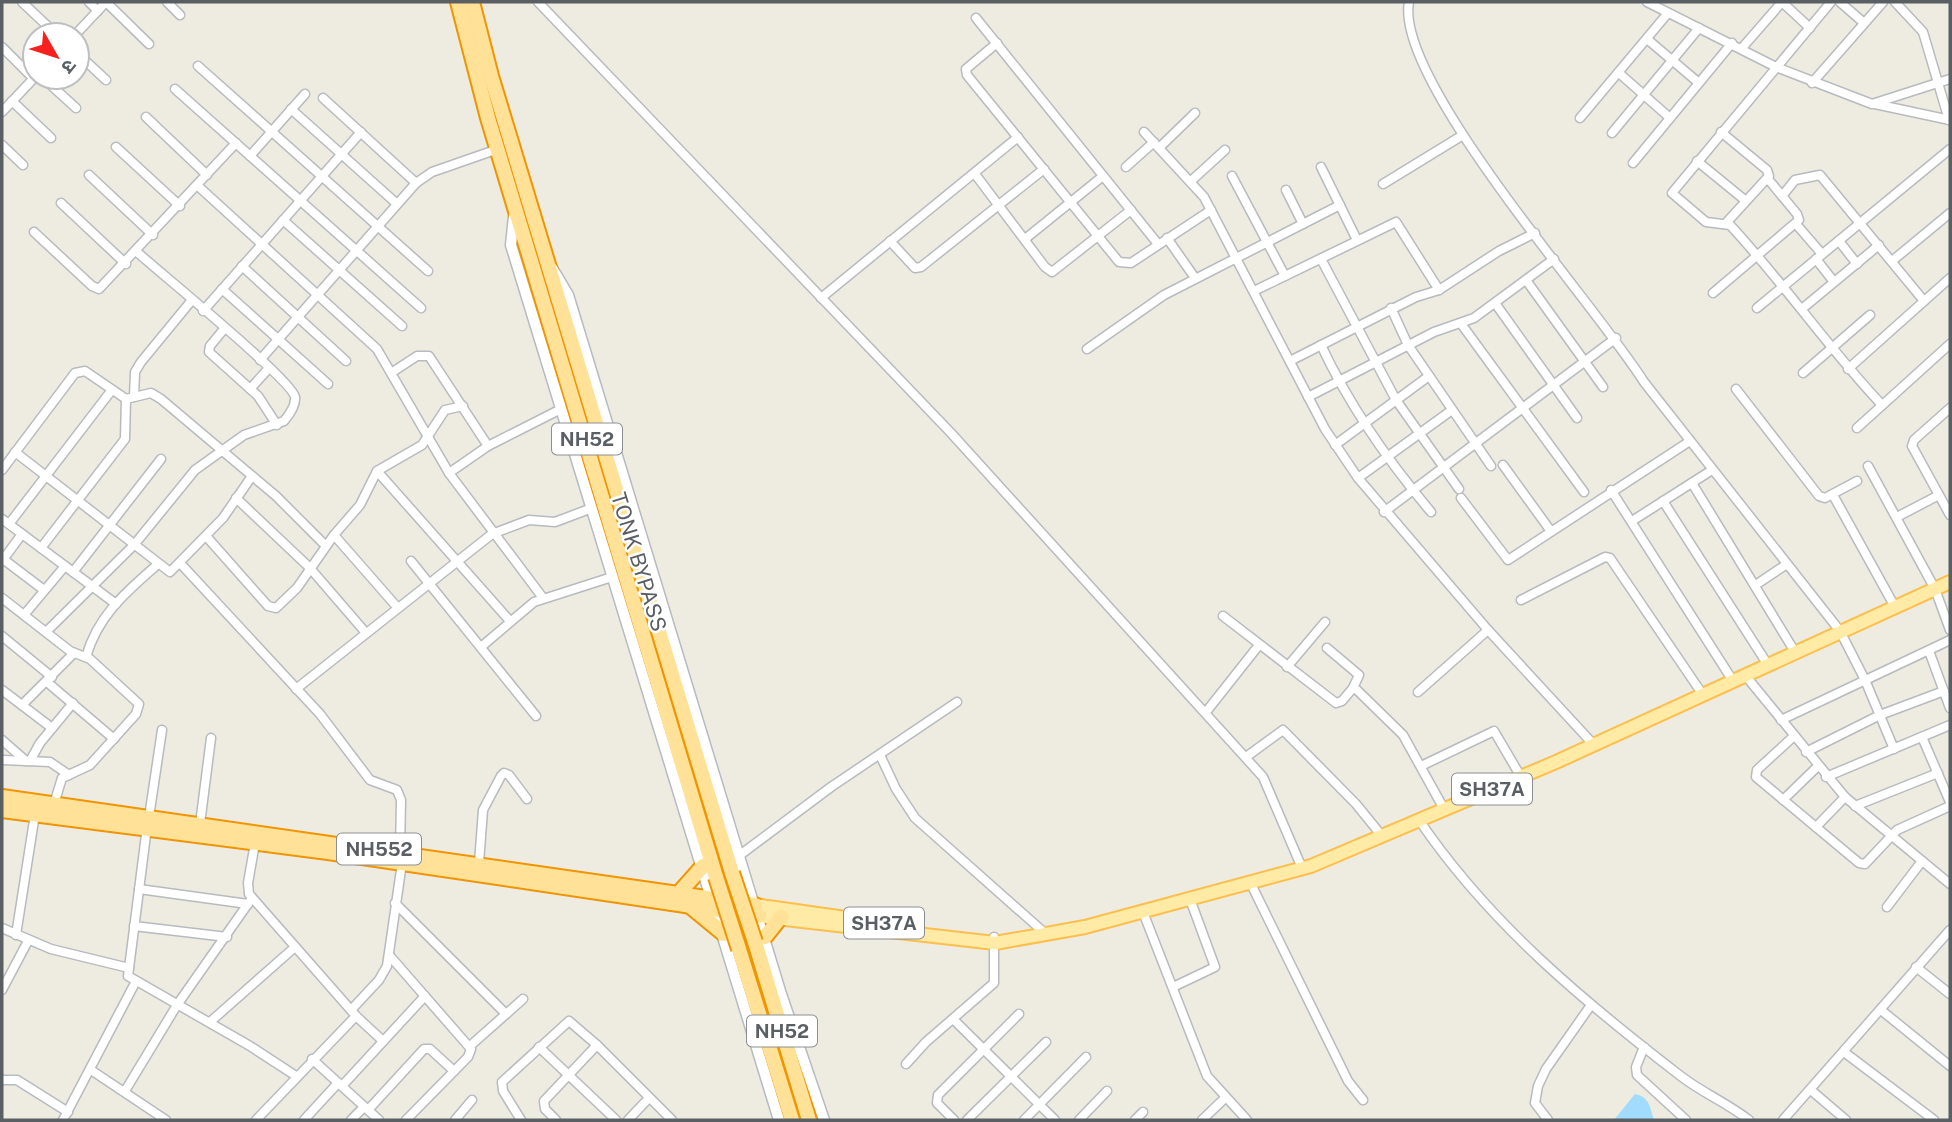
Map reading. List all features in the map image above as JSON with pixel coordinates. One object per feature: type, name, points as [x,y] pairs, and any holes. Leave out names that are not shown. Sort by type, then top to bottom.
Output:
[{"type":"highway","name":"NH52","points":[[458,2],[467,46],[515,207],[716,877],[792,1120]]},
{"type":"highway","name":"TONK BYPASS","points":[[472,2],[733,873],[760,940],[809,1120]]},
{"type":"highway","name":"NH552","points":[[2,797],[54,804],[255,843],[479,863],[679,893],[714,903],[757,910]]},
{"type":"highway","name":"NH552","points":[[2,810],[200,824],[689,905],[714,903]]},
{"type":"highway","points":[[679,893],[703,866]]},
{"type":"highway","points":[[689,905],[724,934]]},
{"type":"highway","points":[[760,940],[781,917]]},
{"type":"main road","name":"SH37A","points":[[757,910],[781,917],[918,937],[1013,940],[1047,935],[1143,912],[1250,883],[1302,868],[1521,777],[1950,582]]},
{"type":"main road","name":"SH37A","points":[[757,910],[994,940]]},
{"type":"street","points":[[22,2],[42,21]]},
{"type":"street","points":[[89,2],[98,11]]},
{"type":"street","points":[[88,21],[106,2],[149,44]]},
{"type":"street","points":[[167,2],[180,15]]},
{"type":"street","points":[[537,2],[951,433],[1246,757],[1263,777],[1302,868]]},
{"type":"street","points":[[1399,2],[1408,4],[1421,65],[1463,135],[1616,338],[1690,442],[1839,631],[1865,680],[1894,749]]},
{"type":"street","points":[[1647,2],[1812,83],[1872,104],[1950,120],[1920,26],[1895,2]]},
{"type":"street","points":[[1580,118],[1647,39],[1665,12],[1667,2]]},
{"type":"street","points":[[1742,48],[1782,2],[1810,28]]},
{"type":"street","points":[[1768,179],[1727,222],[1710,224],[1672,193],[1831,2]]},
{"type":"street","points":[[1840,2],[1864,23]]},
{"type":"street","points":[[1812,83],[1883,2]]},
{"type":"street","points":[[976,18],[1158,244]]},
{"type":"street","points":[[1612,133],[1699,28]]},
{"type":"street","points":[[1647,39],[1699,83]]},
{"type":"street","points":[[997,43],[965,72],[1098,237],[1124,265],[1211,210]]},
{"type":"street","points":[[1633,163],[1732,43]]},
{"type":"street","points":[[2,47],[21,64]]},
{"type":"street","points":[[91,66],[106,80]]},
{"type":"street","points":[[198,66],[428,271]]},
{"type":"street","points":[[1619,73],[1670,118]]},
{"type":"street","points":[[1872,104],[1950,79]]},
{"type":"street","points":[[175,89],[421,308]]},
{"type":"street","points":[[3,109],[23,91]]},
{"type":"street","points":[[54,91],[76,108]]},
{"type":"street","points":[[250,156],[305,94]]},
{"type":"street","points":[[323,98],[416,183]]},
{"type":"street","points":[[12,101],[51,138]]},
{"type":"street","points":[[291,109],[397,203]]},
{"type":"street","points":[[1126,167],[1195,113]]},
{"type":"street","points":[[146,117],[208,175]]},
{"type":"street","points":[[203,311],[361,132]]},
{"type":"street","points":[[1144,132],[1191,181],[1211,210],[1308,397],[1335,445],[1358,478],[1384,512],[1488,630],[1594,745]]},
{"type":"street","points":[[1713,293],[1757,253],[1796,224],[1799,217],[1768,179],[1767,170],[1721,132]]},
{"type":"street","points":[[1383,184],[1463,135]]},
{"type":"street","points":[[821,298],[1018,137]]},
{"type":"street","points":[[34,232],[96,289],[102,287],[236,143]]},
{"type":"street","points":[[2,145],[23,165]]},
{"type":"street","points":[[116,147],[180,206]]},
{"type":"street","points":[[260,360],[416,183],[432,172],[498,149]]},
{"type":"street","points":[[1757,308],[1950,149]]},
{"type":"street","points":[[1191,181],[1226,150]]},
{"type":"street","points":[[1697,161],[1746,201]]},
{"type":"street","points":[[1321,167],[1357,240]]},
{"type":"street","points":[[890,241],[918,268],[1044,169]]},
{"type":"street","points":[[975,174],[1052,272],[1131,210]]},
{"type":"street","points":[[89,175],[153,235]]},
{"type":"street","points":[[1782,196],[1795,180],[1820,175],[1924,300]]},
{"type":"street","points":[[1025,239],[1103,176]]},
{"type":"street","points":[[1232,176],[1285,276]]},
{"type":"street","points":[[198,186],[368,340],[391,373],[449,473],[492,534],[543,598]]},
{"type":"street","points":[[1286,190],[1303,224]]},
{"type":"street","points":[[61,203],[126,264]]},
{"type":"street","points":[[1087,349],[1195,278],[1340,205]]},
{"type":"street","points":[[515,207],[511,245],[779,1120]]},
{"type":"street","points":[[1892,261],[1950,213]]},
{"type":"street","points":[[283,220],[402,326]]},
{"type":"street","points":[[1254,291],[1396,222],[1439,290]]},
{"type":"street","points":[[1727,222],[1757,253],[1803,308],[1848,369],[1882,405]]},
{"type":"street","points":[[1796,224],[1834,282]]},
{"type":"street","points":[[1290,361],[1416,296],[1439,290],[1499,251],[1535,233]]},
{"type":"street","points":[[1167,238],[1195,278]]},
{"type":"street","points":[[1839,241],[1857,264]]},
{"type":"street","points":[[1803,308],[1879,245]]},
{"type":"street","points":[[46,632],[134,545],[195,470],[253,430],[277,425],[289,415],[295,396],[260,360],[137,252]]},
{"type":"street","points":[[1321,259],[1396,400],[1508,560],[1611,490],[1690,442]]},
{"type":"street","points":[[1308,397],[1444,328],[1462,325],[1554,259]]},
{"type":"street","points":[[548,262],[568,295],[757,910],[760,940],[824,1120]]},
{"type":"street","points":[[242,266],[346,361]]},
{"type":"street","points":[[1848,369],[1950,278]]},
{"type":"street","points":[[1526,280],[1603,387]]},
{"type":"street","points":[[222,289],[328,384]]},
{"type":"street","points":[[41,548],[125,439],[135,372],[191,300]]},
{"type":"street","points":[[1495,303],[1577,418]]},
{"type":"street","points":[[1391,309],[1408,345],[1491,467]]},
{"type":"street","points":[[1803,373],[1870,314]]},
{"type":"street","points":[[1462,325],[1584,492]]},
{"type":"street","points":[[224,328],[209,346],[209,352],[250,389],[277,425]]},
{"type":"street","points":[[1384,512],[1520,407],[1616,338]]},
{"type":"street","points":[[1857,428],[1950,344]]},
{"type":"street","points":[[1321,345],[1338,382],[1365,423],[1431,512]]},
{"type":"street","points":[[391,373],[417,356],[426,355],[488,446]]},
{"type":"street","points":[[250,389],[269,369]]},
{"type":"street","points":[[2,470],[75,373],[85,371],[111,390],[130,398],[156,395],[253,476],[326,546]]},
{"type":"street","points":[[1335,445],[1429,376]]},
{"type":"street","points":[[111,390],[47,477],[5,522],[116,604]]},
{"type":"street","points":[[1736,390],[1819,496],[1825,498],[1833,495],[1857,481]]},
{"type":"street","points":[[206,536],[272,609],[281,605],[360,505],[377,471],[422,445],[445,410],[463,406]]},
{"type":"street","points":[[1950,408],[1912,443],[1950,515]]},
{"type":"street","points":[[449,473],[488,446],[561,409]]},
{"type":"street","points":[[1358,478],[1452,410]]},
{"type":"street","points":[[15,453],[170,572],[223,519],[253,476]]},
{"type":"street","points":[[73,572],[160,459]]},
{"type":"street","points":[[1503,465],[1550,530]]},
{"type":"street","points":[[1868,466],[1935,589],[1950,630]]},
{"type":"street","points":[[1632,521],[1712,470]]},
{"type":"street","points":[[377,471],[510,621]]},
{"type":"street","points":[[1692,483],[1795,652]]},
{"type":"street","points":[[1611,490],[1739,678],[1781,720],[1826,778],[1845,797],[1950,884]]},
{"type":"street","points":[[1833,495],[1895,607]]},
{"type":"street","points":[[1898,517],[1939,495]]},
{"type":"street","points":[[236,498],[310,568],[366,633]]},
{"type":"street","points":[[1663,501],[1768,665]]},
{"type":"street","points":[[296,689],[492,534],[529,520],[555,522],[592,508]]},
{"type":"street","points":[[22,534],[3,560],[44,590]]},
{"type":"street","points":[[334,536],[397,607]]},
{"type":"street","points":[[1521,600],[1605,556],[1610,558],[1703,695]]},
{"type":"street","points":[[411,561],[536,716]]},
{"type":"street","points":[[180,563],[320,714],[370,780],[400,794],[401,857],[389,955],[379,980],[353,1013],[256,1120]]},
{"type":"street","points":[[86,657],[95,627],[158,564]]},
{"type":"street","points":[[1756,584],[1787,564]]},
{"type":"street","points":[[24,615],[65,566]]},
{"type":"street","points":[[481,647],[525,608],[543,598],[612,577]]},
{"type":"street","points":[[2,598],[74,653],[86,657],[139,704],[136,714],[90,765],[59,783],[54,804]]},
{"type":"street","points":[[1223,616],[1336,703],[1342,701],[1359,676],[1327,649]]},
{"type":"street","points":[[1287,667],[1325,622]]},
{"type":"street","points":[[1418,692],[1488,630]]},
{"type":"street","points":[[2,636],[114,739]]},
{"type":"street","points":[[1781,720],[1950,640]]},
{"type":"street","points":[[1206,712],[1259,645]]},
{"type":"street","points":[[1929,651],[1950,708]]},
{"type":"street","points":[[22,705],[74,653]]},
{"type":"street","points":[[1353,688],[1397,729],[1444,809]]},
{"type":"street","points":[[1806,752],[1880,715],[1944,691]]},
{"type":"street","points":[[2,692],[52,728]]},
{"type":"street","points":[[740,855],[957,702]]},
{"type":"street","points":[[28,761],[73,703]]},
{"type":"street","points":[[1826,778],[1950,725]]},
{"type":"street","points":[[162,730],[128,976],[135,983],[145,985],[210,1022],[296,1076]]},
{"type":"street","points":[[1246,757],[1283,730],[1356,804],[1382,836]]},
{"type":"street","points":[[1421,766],[1494,731],[1521,777]]},
{"type":"street","points":[[1794,736],[1756,773],[1783,800],[1863,864],[1891,836],[1950,801],[1922,737]]},
{"type":"street","points":[[200,824],[211,738]]},
{"type":"street","points":[[2,740],[28,761]]},
{"type":"street","points":[[880,755],[915,818],[1047,935]]},
{"type":"street","points":[[2,760],[50,762],[69,775]]},
{"type":"street","points":[[1783,800],[1818,766]]},
{"type":"street","points":[[479,863],[483,810],[500,776],[507,773],[527,799]]},
{"type":"street","points":[[1855,806],[1938,773]]},
{"type":"street","points":[[1816,828],[1845,797]]},
{"type":"street","points":[[16,935],[35,814]]},
{"type":"street","points":[[1419,820],[1475,895],[1522,944],[1591,1005],[1684,1079],[1725,1101],[1749,1120]]},
{"type":"street","points":[[255,843],[248,883],[250,901],[353,1013],[383,1041]]},
{"type":"street","points":[[1887,907],[1922,861]]},
{"type":"street","points":[[1250,883],[1348,1081],[1363,1100]]},
{"type":"street","points":[[139,890],[250,901]]},
{"type":"street","points":[[1173,987],[1215,967],[1190,899]]},
{"type":"street","points":[[125,1091],[177,1005],[250,901]]},
{"type":"street","points":[[395,903],[506,1014]]},
{"type":"street","points":[[1143,912],[1207,1076],[1247,1120]]},
{"type":"street","points":[[134,926],[227,937]]},
{"type":"street","points":[[2,928],[28,941],[92,961],[129,968]]},
{"type":"street","points":[[1783,1120],[1812,1091],[1950,930]]},
{"type":"street","points":[[906,1064],[994,983],[994,940]]},
{"type":"street","points":[[2,990],[28,941]]},
{"type":"street","points":[[210,1022],[295,947]]},
{"type":"street","points":[[389,955],[470,1046]]},
{"type":"street","points":[[1916,967],[1950,994]]},
{"type":"street","points":[[2,1080],[17,1080],[66,1116],[135,983]]},
{"type":"street","points":[[304,1120],[425,996]]},
{"type":"street","points":[[406,1120],[468,1057],[470,1046],[523,999]]},
{"type":"street","points":[[1548,1120],[1535,1103],[1538,1086],[1591,1005]]},
{"type":"street","points":[[1881,1010],[1950,1066]]},
{"type":"street","points":[[954,1120],[937,1103],[938,1095],[1019,1014]]},
{"type":"street","points":[[953,1018],[1055,1120]]},
{"type":"street","points":[[520,1120],[503,1091],[502,1082],[569,1021],[672,1120]]},
{"type":"street","points":[[967,1120],[1046,1042]]},
{"type":"street","points":[[556,1120],[543,1105],[597,1045]]},
{"type":"street","points":[[539,1047],[616,1120]]},
{"type":"street","points":[[1644,1047],[1636,1067],[1637,1075],[1686,1120]]},
{"type":"street","points":[[351,1120],[366,1109],[424,1049],[430,1049],[454,1071]]},
{"type":"street","points":[[1844,1052],[1934,1120]]},
{"type":"street","points":[[1024,1120],[1086,1057]]},
{"type":"street","points":[[312,1059],[379,1120]]},
{"type":"street","points":[[91,1069],[166,1120]]},
{"type":"street","points":[[1079,1120],[1107,1091]]},
{"type":"street","points":[[1812,1091],[1845,1120]]},
{"type":"street","points":[[628,1120],[649,1098]]},
{"type":"street","points":[[1202,1120],[1225,1098]]},
{"type":"street","points":[[455,1120],[472,1100]]},
{"type":"street","points":[[1135,1120],[1143,1112]]},
{"type":"water","points":[[1635,1094],[1647,1100],[1654,1120],[1614,1120]]}]
